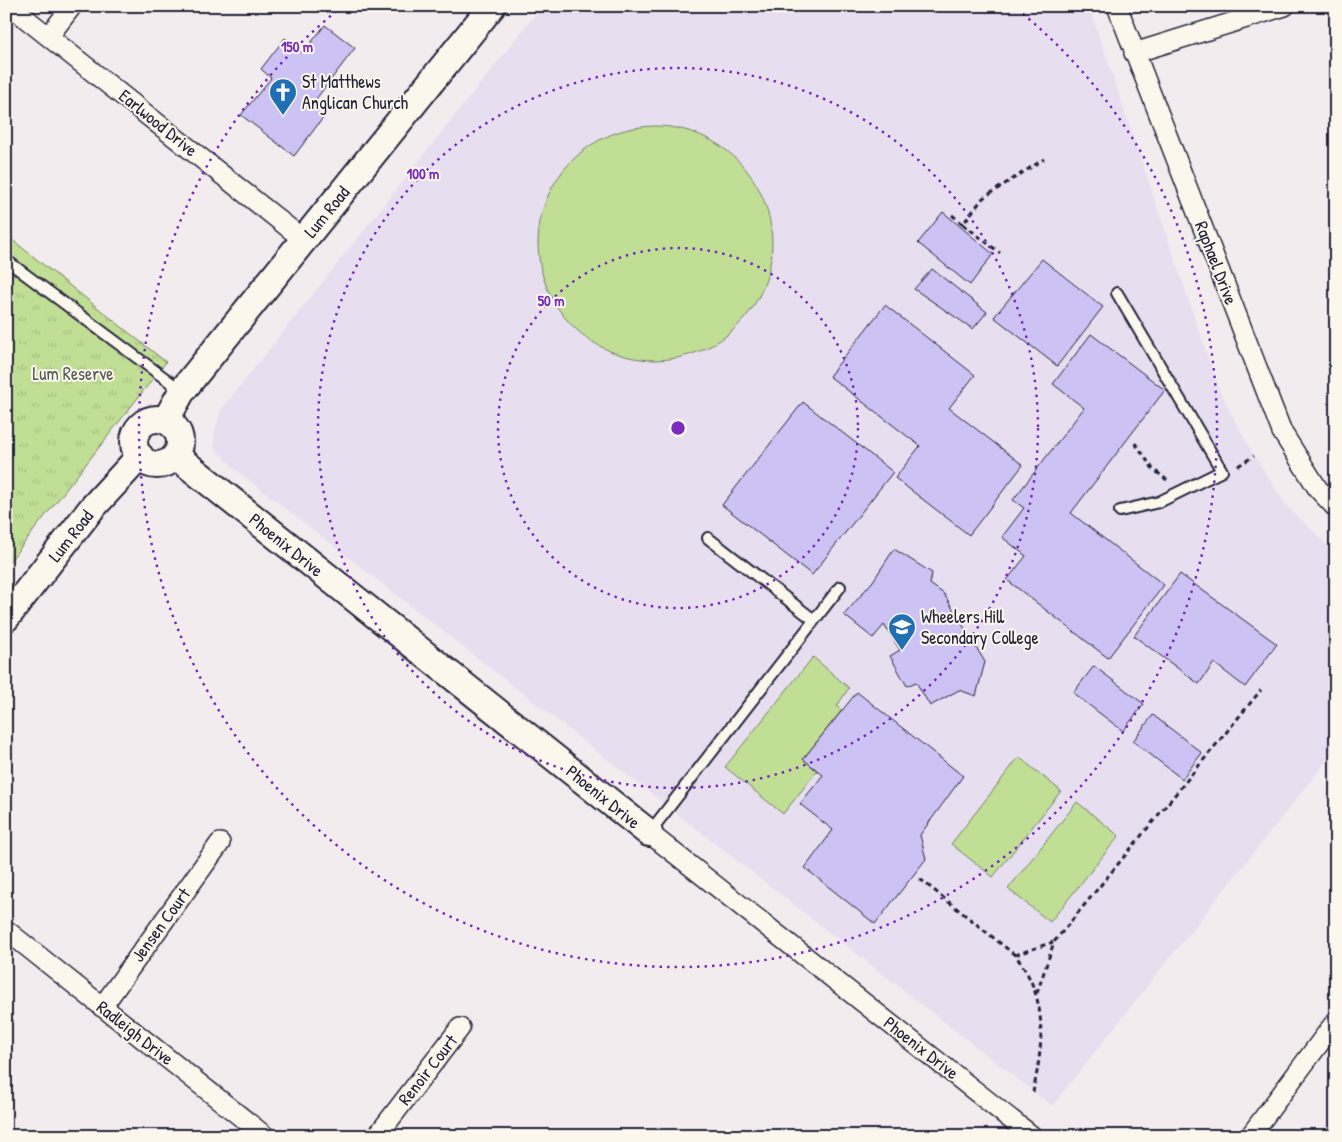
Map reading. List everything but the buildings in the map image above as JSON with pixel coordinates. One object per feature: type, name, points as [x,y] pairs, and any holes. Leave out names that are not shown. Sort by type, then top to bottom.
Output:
[{"type":"street","name":"Earlwood Drive","points":[[10,6],[304,240]]},
{"type":"street","points":[[49,36],[72,6]]},
{"type":"street","name":"Lum Road","points":[[166,420],[182,391],[492,6]]},
{"type":"street","name":"Raphael Drive","points":[[1117,6],[1282,432],[1318,489],[1336,508]]},
{"type":"street","points":[[1134,53],[1285,6]]},
{"type":"street","points":[[152,420],[166,420],[173,425],[180,439],[176,456],[162,464],[146,462],[140,456],[134,442],[138,428],[152,420]]},
{"type":"street","name":"Lum Road","points":[[6,618],[92,508],[140,456]]},
{"type":"street","name":"Phoenix Drive","points":[[176,456],[1032,1136]]},
{"type":"street","name":"Jensen Court","points":[[102,1007],[220,844]]},
{"type":"street","name":"Radleigh Drive","points":[[6,930],[265,1136]]},
{"type":"street","points":[[1250,1136],[1336,1021]]},
{"type":"street","name":"Renoir Court","points":[[377,1136],[460,1028]]},
{"type":"lane","points":[[6,260],[182,391]]},
{"type":"lane","points":[[1117,293],[1222,471],[1159,502],[1120,511]]},
{"type":"lane","points":[[708,538],[814,620]]},
{"type":"lane","points":[[649,833],[840,588]]},
{"type":"path","points":[[963,224],[983,198],[1044,158]]},
{"type":"path","points":[[952,215],[1000,254]]},
{"type":"path","points":[[1037,993],[1054,942],[1261,690]]},
{"type":"path","points":[[920,879],[1015,955],[1026,970],[1037,993],[1041,1025],[1040,1061],[1033,1092]]},
{"type":"path","points":[[1015,955],[1054,942]]},
{"type":"shaded area","name":"Wheelers Hill Secondary College","points":[[542,6],[1089,6],[1220,392],[1249,447],[1287,507],[1336,553],[1336,749],[1052,1106],[235,469],[214,447],[215,429],[221,410]]},
{"type":"green space","points":[[644,126],[666,126],[700,135],[720,145],[738,160],[753,178],[763,198],[770,220],[772,243],[770,266],[763,288],[753,308],[738,326],[720,341],[689,355],[666,360],[644,360],[621,355],[590,341],[564,317],[557,308],[543,277],[538,254],[538,232],[543,209],[557,178],[581,152],[590,145],[621,131]]},
{"type":"green space","name":"Lum Reserve","points":[[6,235],[166,362],[6,566]]},
{"type":"green space","points":[[813,657],[849,688],[837,706],[842,710],[803,759],[817,771],[783,814],[725,767]]},
{"type":"green space","points":[[1019,757],[1061,791],[993,877],[951,844]]},
{"type":"green space","points":[[1077,802],[1119,836],[1050,922],[1008,889]]},
{"type":"place","name":"St Matthews Anglican Church","points":[[283,116]]},
{"type":"place","name":"Wheelers Hill Secondary College","points":[[902,651]]}]
